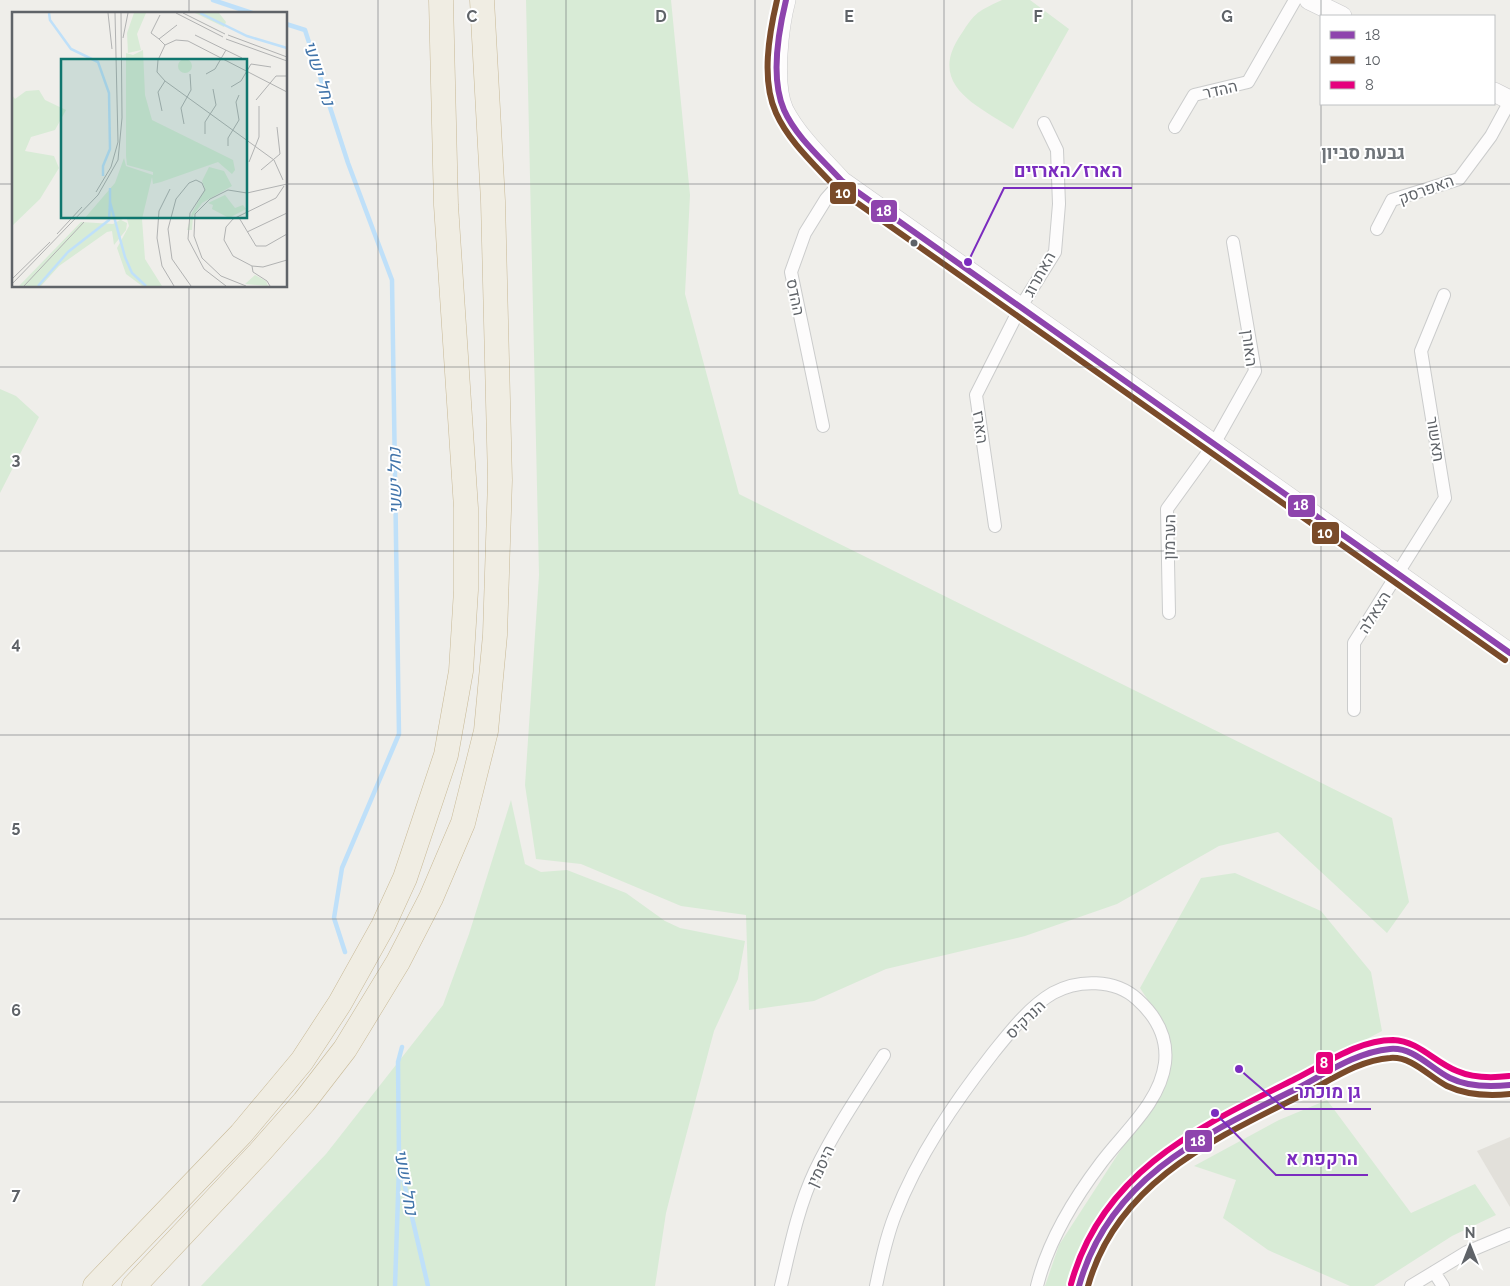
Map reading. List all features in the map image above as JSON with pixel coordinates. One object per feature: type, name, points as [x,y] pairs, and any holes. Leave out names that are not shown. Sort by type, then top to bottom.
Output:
[{"type":"highway","points":[[95,1286],[241,1134],[302,1061],[340,1003],[383,926],[405,878],[446,755],[461,671],[466,581],[466,508],[446,205],[424,0]]},
{"type":"highway","points":[[441,0],[446,205]]},
{"type":"highway","points":[[134,1286],[259,1154],[304,1102],[346,1048],[393,970],[423,914],[463,823],[486,731],[495,635],[500,480],[493,201],[482,0]]},
{"type":"street","points":[[786,0],[778,40],[778,77],[783,108],[801,137],[842,182],[1510,654]]},
{"type":"street","name":"ההדר","points":[[1175,127],[1194,95],[1248,82],[1295,0]]},
{"type":"street","points":[[1309,0],[1340,15]]},
{"type":"street","points":[[1495,93],[1510,101]]},
{"type":"street","name":"האפרסק","points":[[1377,229],[1392,200],[1459,179],[1491,136],[1510,101]]},
{"type":"street","name":"האתרוג","points":[[1020,308],[1055,252],[1059,204],[1057,150],[1044,123]]},
{"type":"street","name":"ההדס","points":[[823,426],[790,272],[805,233],[826,199],[842,182]]},
{"type":"street","name":"האורן","points":[[1214,444],[1254,371],[1233,242]]},
{"type":"street","name":"תאשור","points":[[1398,574],[1445,498],[1421,351],[1444,295]]},
{"type":"street","name":"הארז","points":[[995,526],[976,395],[1020,308]]},
{"type":"street","name":"הערמון","points":[[1169,613],[1167,510],[1214,444]]},
{"type":"street","name":"הצאלה","points":[[1354,710],[1354,643],[1398,574]]},
{"type":"street","name":"הנרקיס","points":[[876,1286],[883,1250],[896,1214],[915,1172],[936,1133],[974,1078],[1011,1031],[1037,1005],[1054,992],[1076,985],[1097,982],[1131,994],[1156,1021],[1164,1039],[1165,1061],[1163,1076],[1154,1097],[1100,1164],[1078,1196],[1048,1250],[1037,1286]]},
{"type":"street","points":[[1078,1286],[1088,1253],[1100,1234],[1118,1210],[1152,1173],[1205,1134],[1354,1060],[1389,1049],[1404,1049],[1460,1082],[1510,1085]]},
{"type":"street","name":"היסמין","points":[[781,1286],[794,1230],[814,1172],[845,1117],[884,1056]]},
{"type":"street","points":[[1411,1286],[1467,1252],[1510,1234]]},
{"type":"street","points":[[1434,1272],[1443,1286]]},
{"type":"shaded area","points":[[1510,1137],[1510,1207],[1477,1151]]},
{"type":"green space","points":[[526,0],[671,0],[690,195],[685,294],[739,494],[1392,818],[1409,902],[1387,933],[1278,832],[1219,846],[1117,904],[1025,936],[886,969],[814,1001],[749,1010],[746,915],[681,906],[581,864],[536,859],[525,785],[539,575]]},
{"type":"green space","points":[[1002,0],[1030,0],[1069,29],[1013,129],[973,104],[962,94],[954,83],[950,70],[951,56],[958,39],[968,24],[980,11]]},
{"type":"green space","points":[[0,389],[16,396],[39,417],[0,493]]},
{"type":"green space","points":[[511,800],[525,864],[541,872],[567,870],[626,893],[665,921],[680,928],[745,941],[738,979],[714,1031],[679,1162],[666,1213],[655,1286],[201,1286],[326,1154],[443,1005],[469,934]]},
{"type":"green space","points":[[1235,873],[1321,911],[1371,972],[1382,1031],[1198,1128],[1146,1166],[1084,1251],[1071,1286],[1045,1286],[1059,1245],[1166,1080],[1170,1051],[1169,1040],[1162,1021],[1140,988],[1201,878]]},
{"type":"green space","points":[[1327,1100],[1411,1213],[1475,1184],[1496,1215],[1452,1236],[1374,1286],[1350,1286],[1268,1250],[1223,1218],[1236,1180],[1194,1166],[1279,1120]]},
{"type":"waterway","name":"נחל ישעי","points":[[213,0],[249,12]]},
{"type":"waterway","name":"נחל ישעי","points":[[288,25],[305,30],[348,163],[392,280],[399,734],[342,868],[334,918],[345,952]]},
{"type":"waterway","name":"נחל ישעי","points":[[402,1047],[398,1062],[399,1161],[428,1286]]},
{"type":"waterway","points":[[395,1286],[399,1167]]},
{"type":"transit line","name":"10","points":[[777,0],[771,27],[768,57],[771,100],[781,124],[788,134],[836,188],[1505,660]]},
{"type":"transit line","name":"18","points":[[786,0],[780,27],[776,70],[777,84],[784,110],[795,129],[842,181],[1510,653]]},
{"type":"transit line","name":"8","points":[[1071,1284],[1086,1245],[1106,1211],[1130,1182],[1159,1157],[1190,1135],[1224,1115],[1342,1054],[1380,1041],[1402,1041],[1419,1048],[1449,1067],[1469,1075],[1483,1077],[1509,1076]]},
{"type":"transit line","name":"18","points":[[1079,1286],[1093,1248],[1112,1216],[1136,1188],[1164,1164],[1194,1143],[1227,1124],[1341,1064],[1365,1054],[1399,1049],[1422,1059],[1443,1074],[1457,1081],[1480,1086],[1510,1085]]},
{"type":"transit line","name":"10","points":[[1088,1286],[1102,1250],[1121,1219],[1145,1192],[1172,1169],[1202,1148],[1344,1072],[1366,1063],[1398,1058],[1406,1060],[1454,1089],[1478,1094],[1510,1094]]},
{"type":"place","name":"הארז/הארזים","points":[[968,262]]},
{"type":"place","name":"גן מוכתר","points":[[1239,1069]]},
{"type":"place","name":"הרקפת א","points":[[1215,1113]]},
{"type":"district","name":"גבעת סביון","points":[[1363,153]]}]
